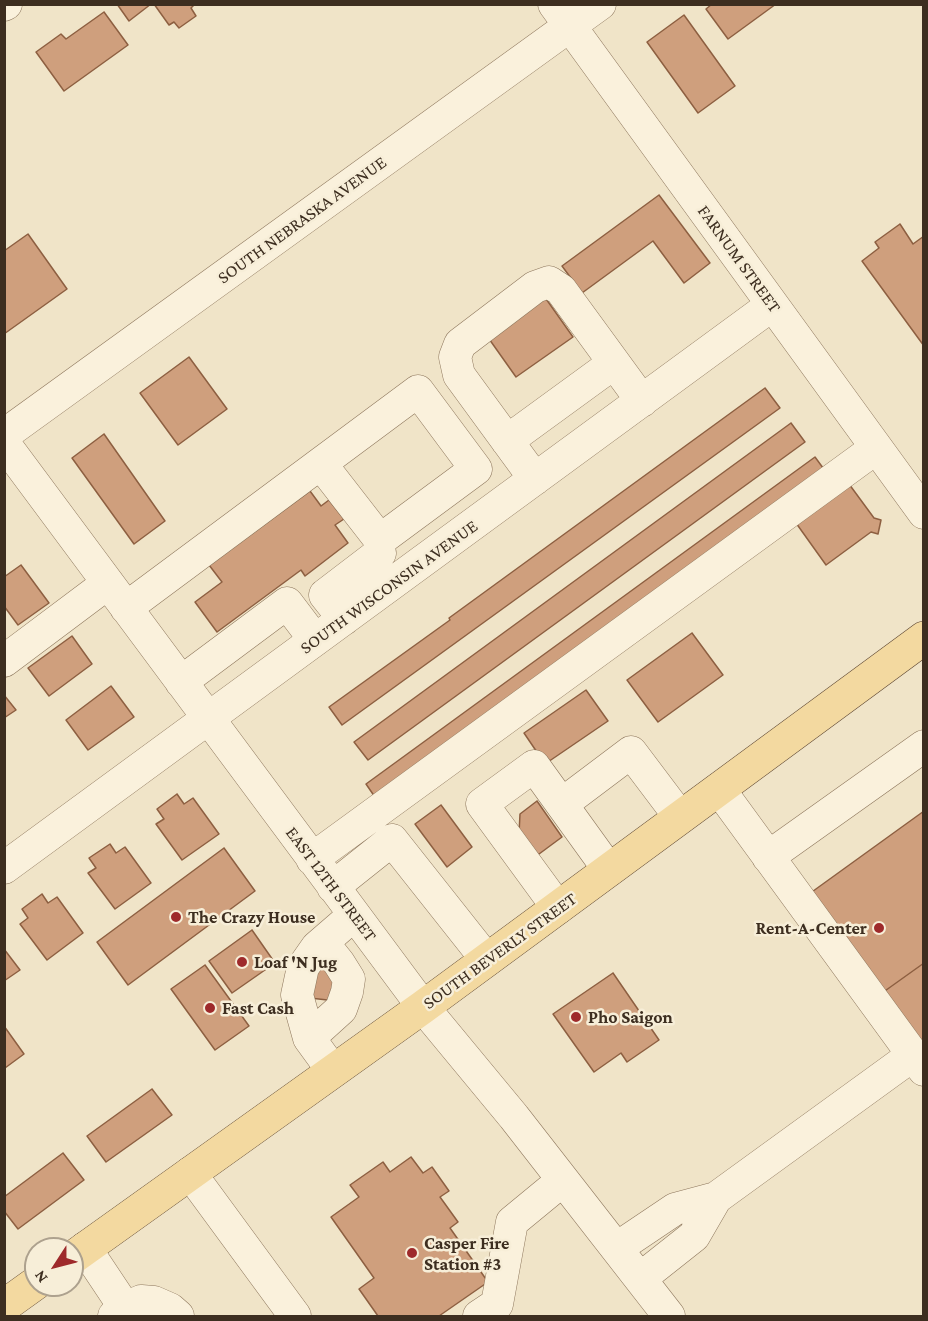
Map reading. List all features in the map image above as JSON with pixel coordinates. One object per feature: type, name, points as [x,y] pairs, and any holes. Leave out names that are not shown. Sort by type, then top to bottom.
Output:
[{"type":"main road","name":"SOUTH BEVERLY STREET","points":[[84,1249],[423,1007],[924,638]]},
{"type":"main road","points":[[4,1306],[24,1292]]},
{"type":"street","name":"SOUTH NEBRASKA AVENUE","points":[[4,435],[561,15],[600,4]]},
{"type":"street","name":"FARNUM STREET","points":[[561,15],[924,513]]},
{"type":"street","points":[[535,479],[459,375],[455,357],[460,344],[536,287],[549,282],[561,290],[642,401]]},
{"type":"street","name":"SOUTH WISCONSIN AVENUE","points":[[4,868],[772,305]]},
{"type":"street","points":[[507,441],[614,363]]},
{"type":"street","points":[[126,608],[418,391],[476,469],[325,595],[344,619]]},
{"type":"street","name":"EAST 12TH STREET","points":[[4,443],[423,1007],[514,1117],[669,1317]]},
{"type":"street","points":[[312,859],[876,448]]},
{"type":"street","points":[[321,464],[380,547],[399,579]]},
{"type":"street","points":[[4,662],[108,583]]},
{"type":"street","points":[[181,682],[287,603],[315,640]]},
{"type":"street","points":[[768,857],[924,746]]},
{"type":"street","points":[[561,804],[631,752],[680,817]]},
{"type":"street","points":[[558,908],[482,804],[534,766],[609,870]]},
{"type":"street","points":[[617,1248],[675,1209],[716,1198],[918,1062],[719,789]]},
{"type":"street","points":[[333,886],[392,840],[487,960]]},
{"type":"street","points":[[333,1071],[309,1038],[297,995],[303,967],[322,943],[354,915]]},
{"type":"street","points":[[309,1038],[341,1009],[349,979],[322,943]]},
{"type":"street","points":[[190,1173],[295,1317]]},
{"type":"street","points":[[479,1317],[497,1304],[512,1222],[563,1180]]},
{"type":"street","points":[[641,1278],[694,1236],[716,1198]]},
{"type":"street","points":[[84,1260],[119,1312],[141,1301],[154,1302],[170,1309],[178,1317]]},
{"type":"building","points":[[117,4],[151,4],[129,21]]},
{"type":"building","points":[[154,4],[195,4],[191,8],[196,16],[179,28],[174,22],[169,25]]},
{"type":"building","points":[[712,4],[776,4],[728,39],[706,9]]},
{"type":"building","points":[[104,12],[128,45],[64,91],[36,52],[61,34],[66,39]]},
{"type":"building","points":[[684,15],[735,86],[698,113],[647,42]]},
{"type":"building","points":[[659,195],[710,263],[684,283],[653,241],[582,293],[562,266]]},
{"type":"building","points":[[900,224],[913,244],[924,236],[924,346],[862,261],[879,248],[875,242]]},
{"type":"building","points":[[28,234],[67,289],[4,334],[4,251]]},
{"type":"building","points":[[544,296],[573,337],[516,377],[487,336]]},
{"type":"building","points":[[189,357],[227,409],[178,445],[140,393]]},
{"type":"building","points":[[765,388],[780,408],[342,725],[329,707]]},
{"type":"building","points":[[791,423],[805,442],[368,760],[354,742]]},
{"type":"building","points":[[104,434],[165,521],[134,544],[72,458]]},
{"type":"building","points":[[815,457],[826,472],[377,800],[366,784]]},
{"type":"building","points":[[849,484],[874,518],[881,520],[878,534],[871,532],[826,565],[796,523]]},
{"type":"building","points":[[310,491],[321,506],[329,500],[344,519],[335,525],[348,543],[305,576],[301,570],[217,632],[195,602],[222,582],[209,565]]},
{"type":"building","points":[[21,565],[49,603],[18,625],[4,606],[4,577]]},
{"type":"building","points":[[692,633],[723,675],[658,722],[627,680]]},
{"type":"building","points":[[72,636],[92,664],[49,696],[28,668]]},
{"type":"building","points":[[111,686],[134,717],[88,750],[66,720]]},
{"type":"building","points":[[586,690],[608,721],[545,764],[524,733]]},
{"type":"building","points":[[4,695],[16,710],[4,718]]},
{"type":"building","points":[[177,794],[184,804],[193,798],[219,834],[182,860],[156,824],[164,819],[157,809]]},
{"type":"building","points":[[537,801],[562,837],[535,857],[519,834],[520,814]]},
{"type":"building","points":[[441,805],[472,847],[447,867],[415,824]]},
{"type":"building","name":"Rent-A-Center","points":[[924,811],[924,963],[882,993],[809,894]]},
{"type":"building","points":[[110,844],[116,853],[125,847],[151,883],[115,909],[88,873],[96,868],[89,858]]},
{"type":"building","name":"The Crazy House","points":[[224,848],[255,891],[128,985],[97,942]]},
{"type":"building","points":[[42,894],[48,903],[57,897],[83,933],[47,960],[20,924],[28,918],[22,909]]},
{"type":"building","name":"Loaf 'N Jug","points":[[252,930],[275,963],[232,993],[209,961]]},
{"type":"building","points":[[4,949],[20,970],[4,981]]},
{"type":"building","points":[[924,963],[924,1051],[882,993]]},
{"type":"building","name":"Fast Cash","points":[[205,965],[249,1026],[215,1050],[171,989]]},
{"type":"building","points":[[315,966],[341,970],[336,1001],[310,998]]},
{"type":"building","points":[[613,973],[659,1040],[627,1062],[621,1053],[594,1072],[553,1014]]},
{"type":"building","points":[[4,1026],[24,1054],[5,1068],[4,1067]]},
{"type":"building","points":[[152,1089],[172,1115],[106,1162],[87,1136]]},
{"type":"building","points":[[63,1153],[84,1180],[18,1229],[4,1211],[4,1197]]},
{"type":"building","name":"Casper Fire Station #3","points":[[411,1157],[423,1173],[432,1167],[449,1191],[440,1197],[458,1222],[450,1228],[488,1282],[439,1316],[378,1316],[359,1289],[374,1278],[331,1217],[359,1197],[350,1185],[383,1162],[390,1172]]},
{"type":"place","name":"The Crazy House","points":[[176,917]]},
{"type":"place","name":"Rent-A-Center","points":[[879,928]]},
{"type":"place","name":"Loaf 'N Jug","points":[[242,962]]},
{"type":"place","name":"Fast Cash","points":[[210,1008]]},
{"type":"place","name":"Pho Saigon","points":[[576,1017]]},
{"type":"place","name":"Casper Fire Station #3","points":[[412,1253]]}]
